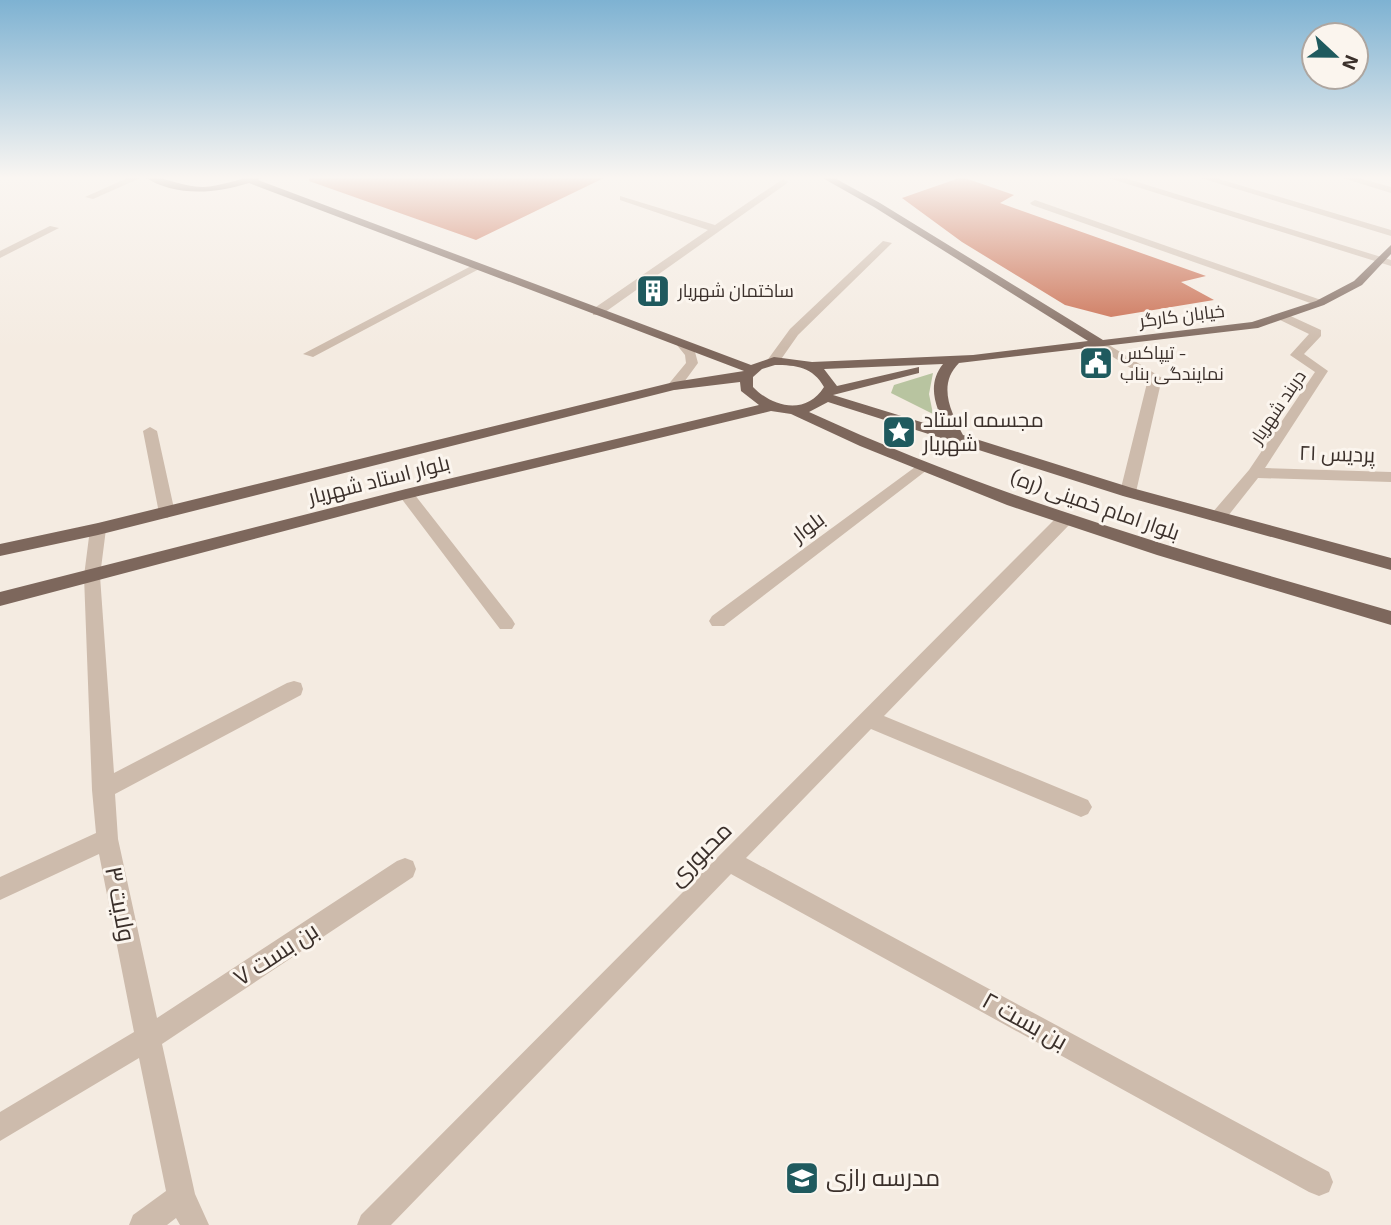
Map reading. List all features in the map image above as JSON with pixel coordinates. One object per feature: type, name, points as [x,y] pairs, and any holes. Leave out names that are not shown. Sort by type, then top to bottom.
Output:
[{"type":"main road","points":[[395,233],[682,344],[750,374]]},
{"type":"main road","points":[[922,233],[1101,344]]},
{"type":"main road","name":"خیابان کارگر","points":[[955,360],[1255,325],[1320,303],[1358,283],[1386,262],[1391,248]]},
{"type":"main road","points":[[812,366],[955,360]]},
{"type":"main road","points":[[828,394],[831,387],[826,375],[812,366],[794,361],[772,362],[750,374],[746,388],[769,407],[793,410],[812,407],[828,394],[955,360]]},
{"type":"main road","points":[[955,360],[943,374],[939,396],[959,441]]},
{"type":"main road","name":"بلوار استاد شهریار","points":[[0,550],[167,513],[674,386],[750,374]]},
{"type":"main road","name":"بلوار امام خمینی (ره)","points":[[828,394],[959,441],[1128,492],[1391,564]]},
{"type":"main road","name":"بلوار استاد شهریار","points":[[0,598],[769,407]]},
{"type":"main road","name":"بلوار امام خمینی (ره)","points":[[793,410],[844,435],[922,467],[1065,519],[1391,618]]},
{"type":"street","points":[[0,256],[44,233]]},
{"type":"street","points":[[597,312],[710,233]]},
{"type":"street","points":[[1119,233],[1320,303]]},
{"type":"street","points":[[1292,233],[1386,262]]},
{"type":"street","points":[[772,362],[794,332],[887,243]]},
{"type":"street","points":[[309,354],[477,266]]},
{"type":"street","name":"دربند شهریار","points":[[1254,473],[1322,372],[1296,355],[1317,333],[1284,317]]},
{"type":"street","points":[[674,386],[692,363],[691,355],[682,344]]},
{"type":"street","points":[[1101,344],[1155,378],[1128,492]]},
{"type":"street","points":[[150,431],[167,513]]},
{"type":"street","name":"بلوار","points":[[718,621],[922,467]]},
{"type":"street","points":[[1219,517],[1254,473]]},
{"type":"street","name":"پردیس ۲۱","points":[[1254,473],[1391,477]]},
{"type":"street","points":[[406,495],[506,624]]},
{"type":"street","name":"محبوری","points":[[371,1225],[1065,519]]},
{"type":"street","name":"ولایت ۳","points":[[98,529],[92,576],[102,790],[107,839],[146,1039],[181,1197],[195,1225]]},
{"type":"street","points":[[102,790],[294,689]]},
{"type":"street","points":[[869,719],[1081,807]]},
{"type":"street","points":[[0,889],[107,839]]},
{"type":"street","name":"بن بست ۲","points":[[730,861],[1319,1182]]},
{"type":"street","name":"بن بست ۷","points":[[0,1127],[146,1039],[405,869]]},
{"type":"street","points":[[143,1225],[181,1197]]},
{"type":"green space","points":[[933,373],[929,394],[933,414],[891,393],[894,385]]},
{"type":"building","points":[[457,233],[490,233],[476,240]]},
{"type":"building","points":[[950,233],[1085,233],[1206,276],[1181,282],[1214,300],[1111,317],[1065,305]]},
{"type":"place","name":"ساختمان شهریار","points":[[653,291]]},
{"type":"place","name":"تیپاکس - نمایندگی بناب","points":[[1096,363]]},
{"type":"place","name":"مجسمه استاد شهریار","points":[[899,432]]},
{"type":"place","name":"مدرسه رازی","points":[[802,1178]]}]
